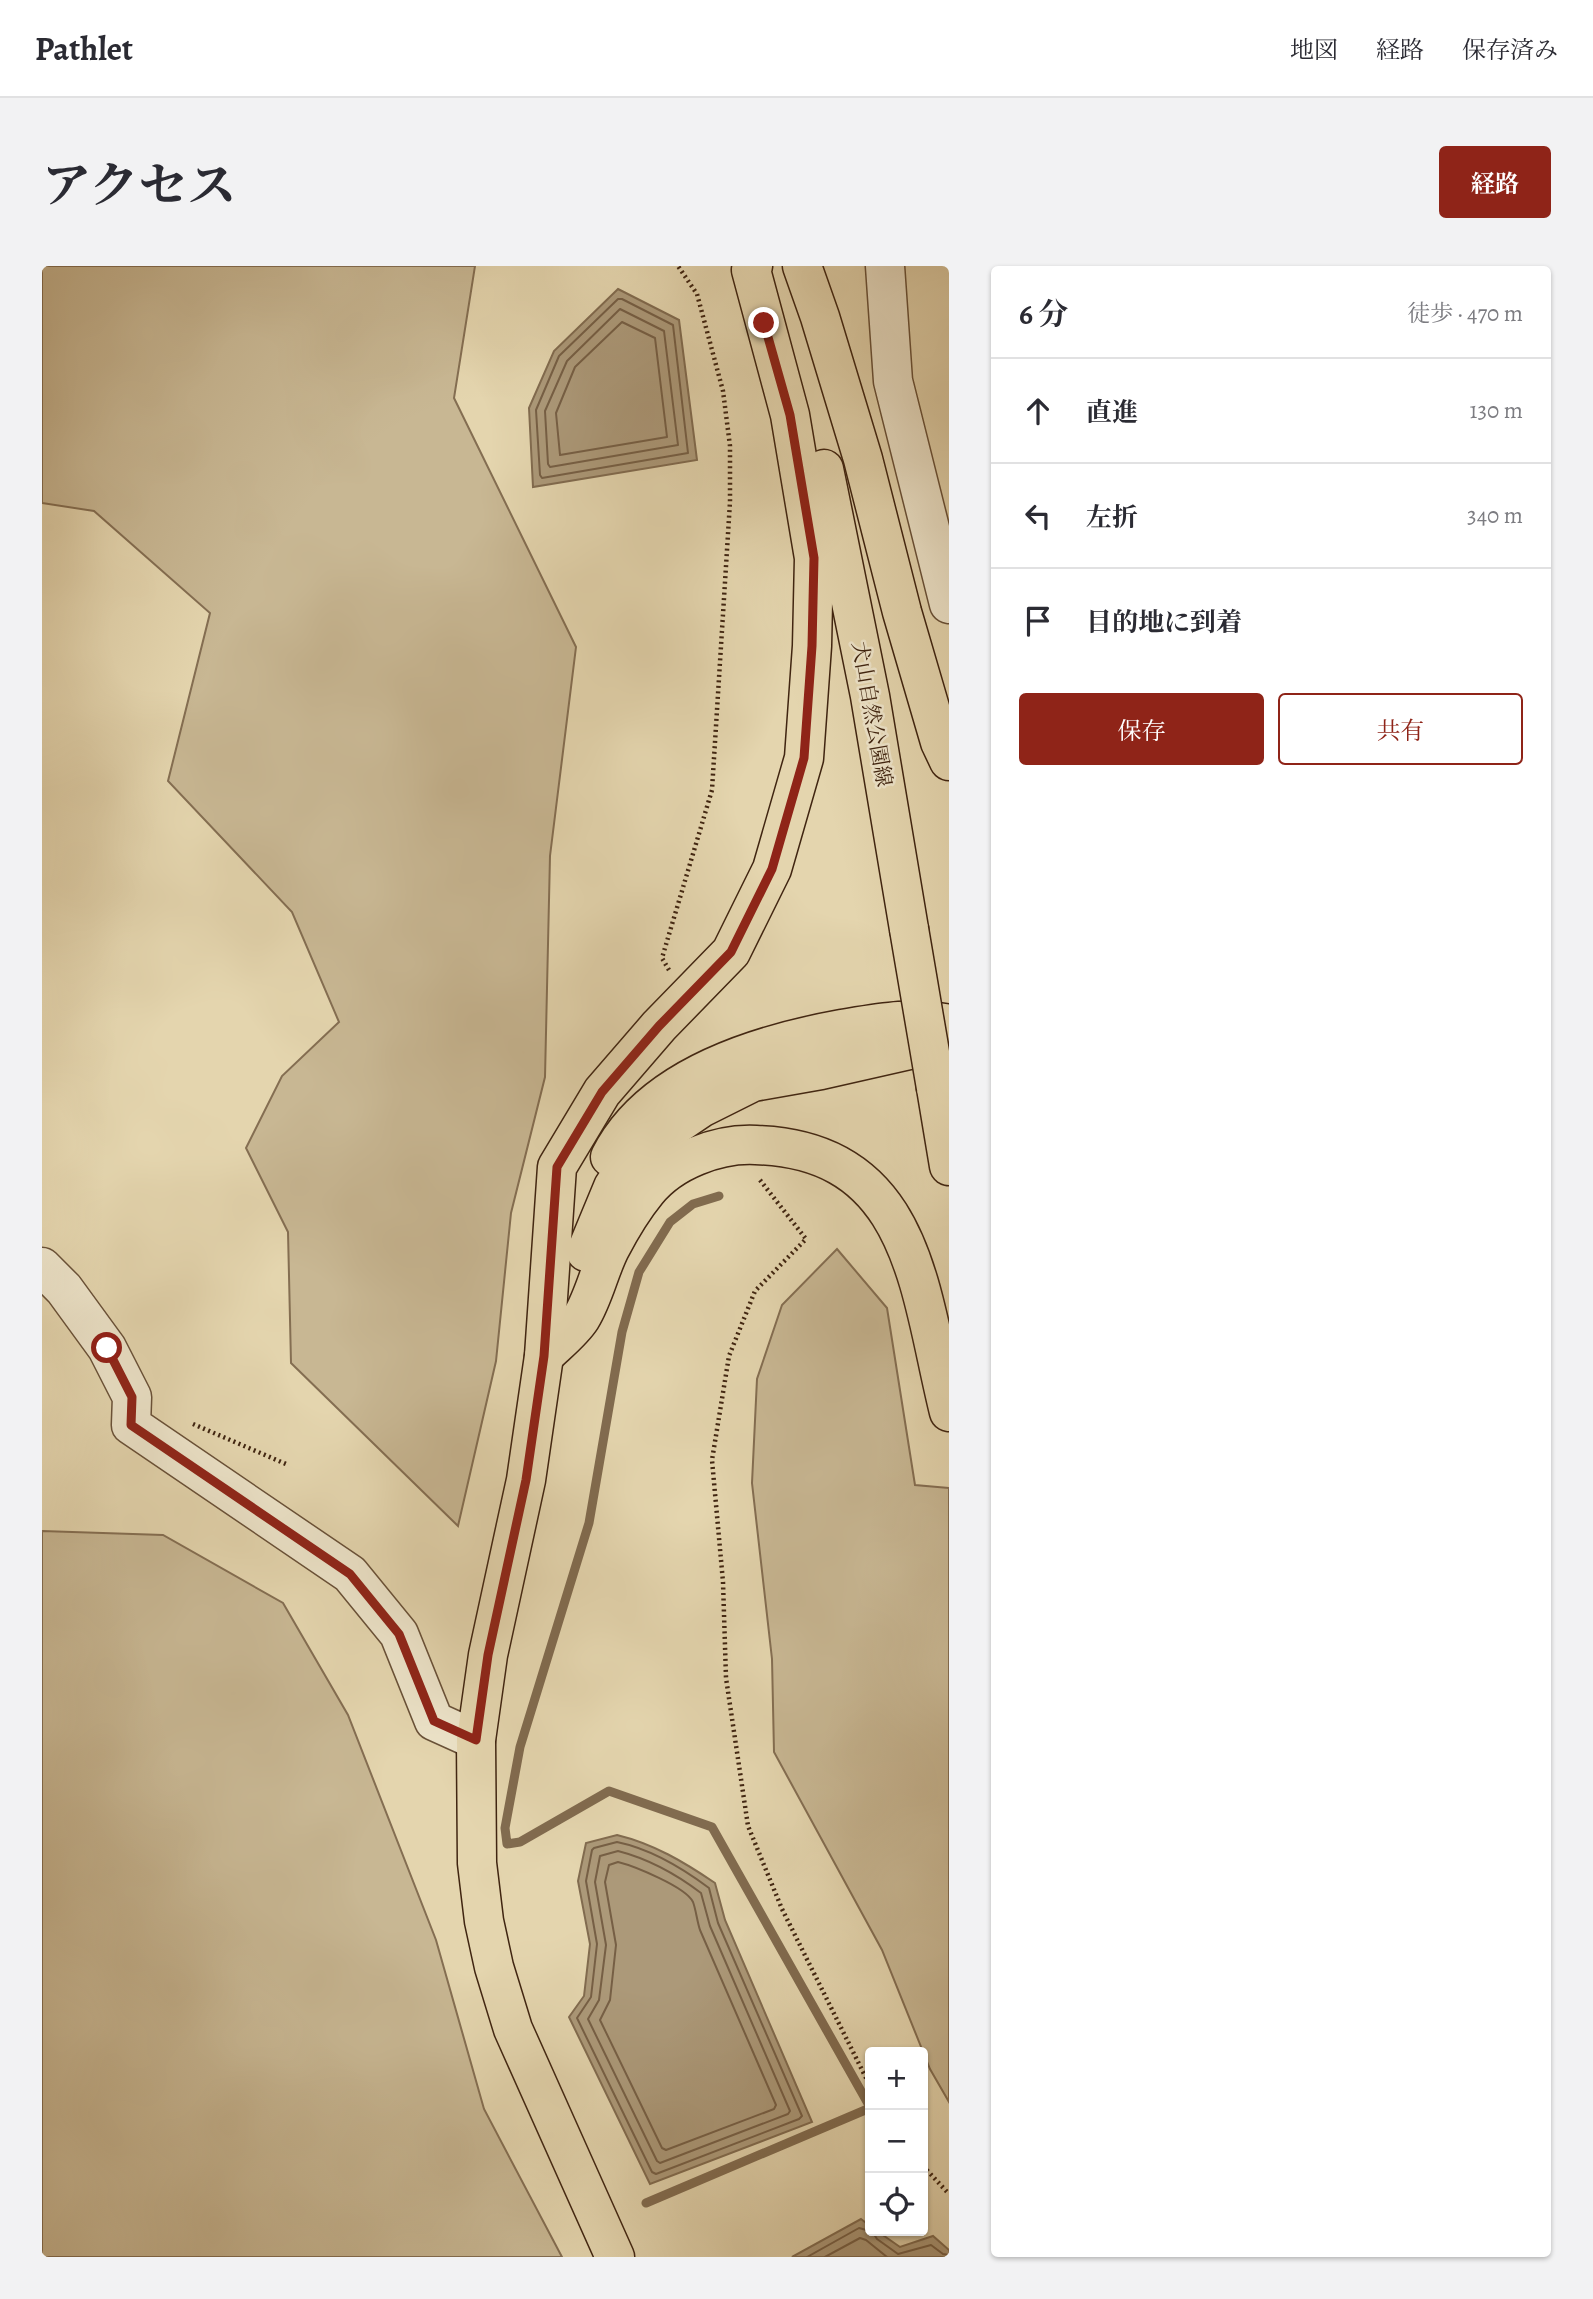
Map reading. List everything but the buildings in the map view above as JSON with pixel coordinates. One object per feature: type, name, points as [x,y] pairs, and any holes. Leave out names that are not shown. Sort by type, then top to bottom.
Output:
[{"type":"main road","points":[[615,2257],[513,2029],[494,1967],[484,1921],[477,1863],[476,1740],[488,1655],[526,1480],[544,1356],[557,1167],[602,1092],[659,1026],[731,952],[772,869],[804,758],[812,646],[814,558],[790,415],[752,266]]},
{"type":"main road","name":"犬山自然公園線","points":[[775,266],[793,328],[825,469],[870,696],[949,1166]]},
{"type":"main road","points":[[802,266],[863,459],[902,612],[940,742],[949,761]]},
{"type":"main road","points":[[548,1292],[573,1231],[620,1138],[637,1119],[670,1093],[733,1057],[811,1035],[890,1021],[935,1021],[949,1024]]},
{"type":"main road","points":[[544,1356],[613,1187],[636,1152],[701,1108],[753,1082],[821,1070],[949,1041]]},
{"type":"main road","points":[[544,1356],[580,1318],[610,1249],[648,1190],[665,1175],[694,1157],[722,1147],[750,1144],[779,1146],[806,1150],[830,1160],[855,1174],[884,1203],[909,1252],[919,1283],[949,1412]]},
{"type":"street","points":[[885,266],[893,381],[949,604]]},
{"type":"street","points":[[42,1267],[64,1289],[107,1348],[132,1397],[131,1425],[350,1574],[399,1634],[434,1721],[476,1740]]},
{"type":"path","points":[[669,971],[662,958],[712,790],[730,502],[730,446],[723,391],[696,294],[678,266]]},
{"type":"path","points":[[755,1174],[806,1239],[755,1291],[729,1356],[712,1460],[723,1582],[726,1678],[748,1826],[782,1909],[865,2076]]},
{"type":"path","points":[[183,1419],[286,1464]]},
{"type":"path","points":[[928,2171],[949,2194]]},
{"type":"shaded area","points":[[42,266],[475,266],[454,398],[576,647],[550,856],[545,1077],[511,1213],[496,1361],[458,1526],[291,1363],[288,1232],[246,1148],[282,1076],[339,1022],[292,912],[168,781],[210,613],[94,511],[42,503]]},
{"type":"shaded area","points":[[837,1249],[887,1308],[915,1485],[949,1488],[949,2102],[930,2069],[928,2047],[921,2047],[882,1950],[774,1752],[772,1659],[752,1483],[757,1379],[782,1305]]},
{"type":"shaded area","points":[[42,1531],[163,1535],[283,1603],[348,1715],[436,1940],[484,2109],[562,2257],[42,2257]]},
{"type":"water","points":[[618,289],[679,320],[697,460],[533,487],[529,408],[554,351]]},
{"type":"water","points":[[617,1835],[668,1854],[715,1883],[725,1920],[812,2122],[650,2184],[569,2017],[584,1996],[590,1944],[578,1881],[586,1843]]},
{"type":"water","points":[[861,2219],[865,2222],[865,2236],[884,2236],[900,2247],[933,2236],[949,2250],[949,2257],[792,2257]]},
{"type":"waterway","points":[[719,1196],[693,1204],[670,1222],[639,1272],[622,1332],[589,1523],[520,1747],[505,1828],[507,1844],[520,1842],[609,1791],[712,1827],[865,2098]]},
{"type":"waterway","points":[[646,2203],[865,2110]]},
{"type":"route","points":[[107,1348],[132,1397],[131,1425],[350,1574],[399,1634],[434,1721],[476,1740],[488,1655],[526,1480],[544,1356],[557,1167],[602,1092],[659,1026],[731,952],[772,869],[804,758],[812,646],[814,558],[790,415],[764,323]]}]
